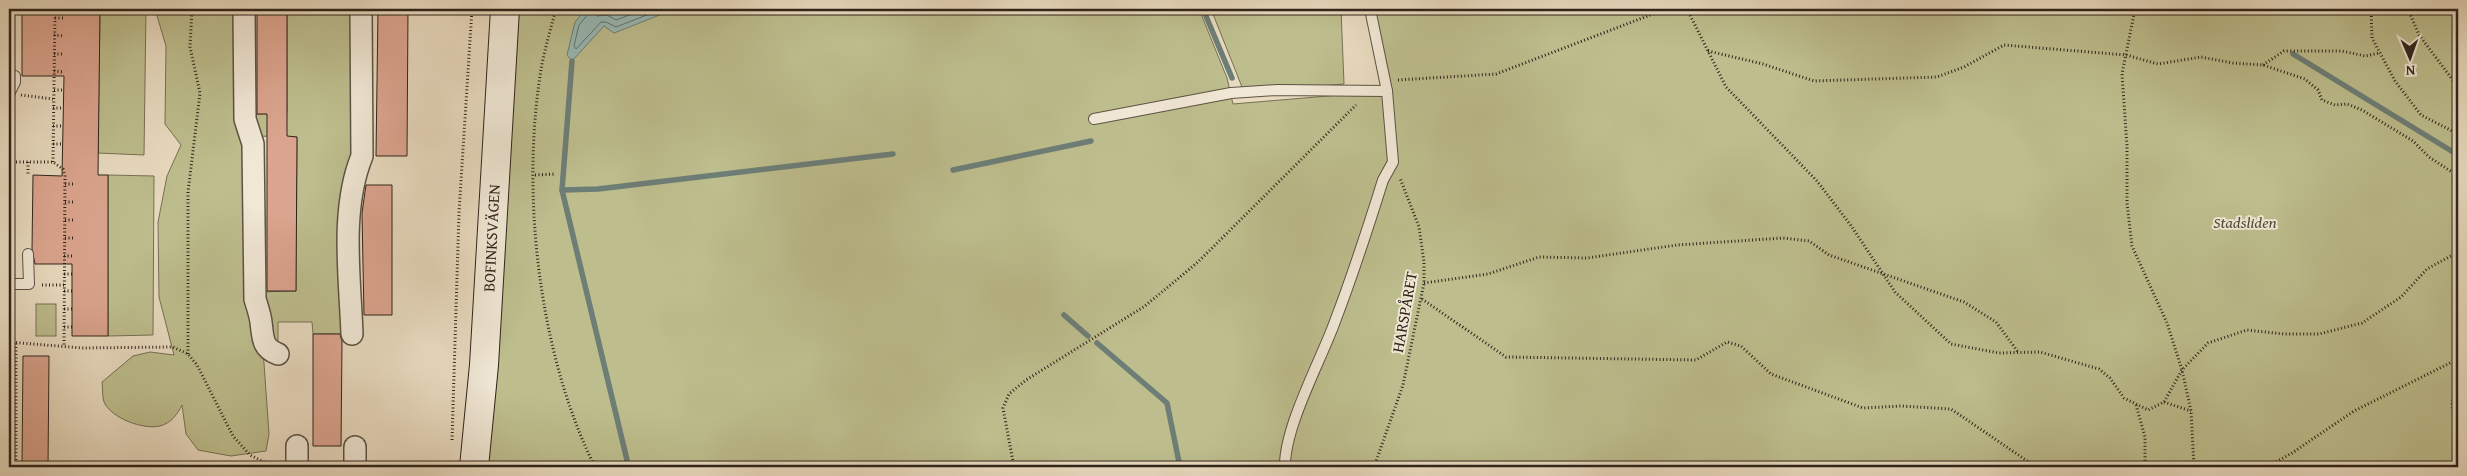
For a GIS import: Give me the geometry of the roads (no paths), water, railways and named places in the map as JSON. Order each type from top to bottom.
[{"type":"street","points":[[244,9],[245,119],[254,149],[255,299],[261,321],[262,341],[269,351],[278,354]]},
{"type":"street","points":[[352,334],[349,212],[353,178],[362,156],[361,9]]},
{"type":"street","name":"BOFINKSVÄGEN","points":[[474,467],[484,365],[505,9]]},
{"type":"street","points":[[296,446],[297,467]]},
{"type":"lane","points":[[1285,467],[1285,458],[1292,429],[1335,324],[1384,180],[1393,162],[1387,91],[1370,9]]},
{"type":"lane","points":[[10,92],[15,76]]},
{"type":"lane","points":[[1094,119],[1231,94],[1277,90],[1387,91]]},
{"type":"lane","points":[[9,284],[29,284],[28,254]]},
{"type":"water","points":[[586,9],[675,9],[614,33],[604,26],[572,61],[567,55],[575,22]]},
{"type":"waterway","points":[[1203,9],[1232,78]]},
{"type":"waterway","points":[[2293,54],[2458,155]]},
{"type":"waterway","points":[[572,61],[562,190],[627,460]]},
{"type":"waterway","points":[[953,170],[1091,141]]},
{"type":"waterway","points":[[562,190],[598,189],[893,154]]},
{"type":"waterway","points":[[1064,315],[1088,336]]},
{"type":"waterway","points":[[1097,343],[1167,403],[1180,467]]},
{"type":"park label","name":"Stadsliden","points":[[2245,222]]}]
